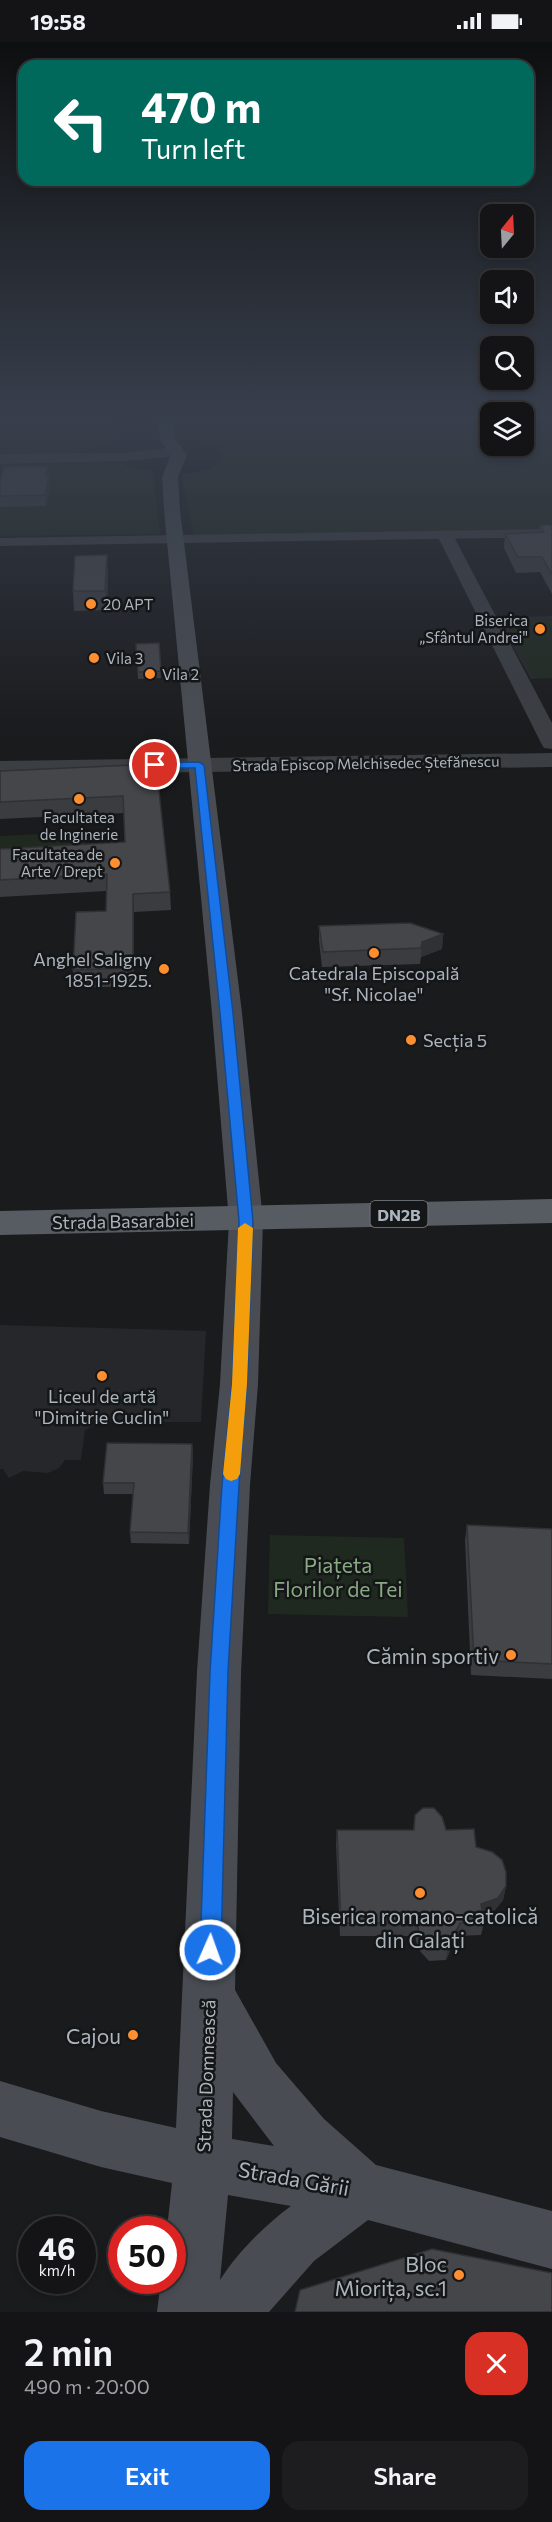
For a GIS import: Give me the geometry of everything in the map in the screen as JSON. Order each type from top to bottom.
[{"type":"main road","name":"Strada Domnească","points":[[174,523],[246,1218],[239,1384],[230,1485],[219,1672],[203,2162],[188,2312]]},
{"type":"main road","name":"DN2B","points":[[246,1218],[552,1211]]},
{"type":"main road","name":"Strada Basarabiei","points":[[0,1223],[246,1218]]},
{"type":"main road","points":[[209,1997],[257,2082],[304,2139],[361,2190],[293,2240],[250,2287],[235,2312]]},
{"type":"main road","name":"Strada Gării","points":[[0,2109],[101,2139],[203,2162],[361,2190],[552,2240]]},
{"type":"street","points":[[0,542],[552,533]]},
{"type":"street","points":[[445,535],[552,743]]},
{"type":"street","name":"Strada Episcop Melchisedec Ștefănescu","points":[[0,768],[552,760]]},
{"type":"shaded area","points":[[552,616],[552,678],[531,679],[497,618]]},
{"type":"shaded area","name":"Liceul de artă \"Dimitrie Cuclin\"","points":[[0,1325],[206,1331],[201,1422],[102,1422],[85,1430],[81,1460],[65,1460],[59,1468],[48,1473],[23,1471],[9,1478],[3,1469],[0,1469]]},
{"type":"green space","points":[[0,523],[159,523],[160,534],[0,536]]},
{"type":"green space","points":[[191,523],[552,523],[552,532],[194,536]]},
{"type":"green space","points":[[552,619],[552,677],[534,678],[505,621]]},
{"type":"green space","points":[[86,832],[85,851],[0,855],[0,836]]},
{"type":"green space","name":"Piațeta Florilor de Tei","points":[[270,1535],[404,1538],[408,1617],[268,1614]]},
{"type":"building","points":[[540,525],[552,525],[552,575],[542,557],[518,557],[505,534],[544,532]]},
{"type":"building","points":[[107,555],[105,591],[73,591],[75,556]]},
{"type":"building","points":[[159,643],[161,671],[138,672],[136,644]]},
{"type":"building","points":[[156,764],[170,892],[133,894],[133,968],[73,970],[76,912],[106,911],[107,874],[0,880],[0,849],[125,842],[123,796],[0,802],[0,771]]},
{"type":"building","points":[[410,923],[443,934],[422,942],[421,948],[323,952],[319,926]]},
{"type":"building","points":[[107,1443],[192,1444],[188,1533],[130,1532],[134,1483],[103,1483]]},
{"type":"building","points":[[467,1525],[552,1529],[552,1664],[474,1660]]},
{"type":"building","name":"Biserica romano-catolică din Galați","points":[[423,1808],[434,1808],[442,1817],[446,1830],[474,1829],[476,1847],[492,1852],[502,1860],[506,1872],[506,1886],[498,1898],[481,1904],[484,1923],[460,1923],[448,1947],[431,1948],[420,1937],[417,1923],[341,1923],[337,1830],[414,1830],[415,1815]]},
{"type":"building","points":[[432,2249],[552,2273],[552,2312],[295,2312],[300,2290]]},
{"type":"slow traffic","points":[[231,1474],[239,1384],[245,1228]]},
{"type":"place","name":"20 APT","points":[[91,604]]},
{"type":"place","name":"Biserica „Sfântul Andrei\"","points":[[540,629]]},
{"type":"place","name":"Vila 3","points":[[94,658]]},
{"type":"place","name":"Vila 2","points":[[150,674]]},
{"type":"place","name":"Facultatea de Inginerie","points":[[79,799]]},
{"type":"place","name":"Facultatea de Arte / Drept","points":[[115,863]]},
{"type":"place","name":"Catedrala Episcopală \"Sf. Nicolae\"","points":[[374,953]]},
{"type":"place","name":"Anghel Saligny 1851-1925.","points":[[164,969]]},
{"type":"place","name":"Secția 5","points":[[411,1040]]},
{"type":"place","name":"Liceul de artă \"Dimitrie Cuclin\"","points":[[102,1376]]},
{"type":"place","name":"Cămin sportiv","points":[[511,1655]]},
{"type":"place","name":"Biserica romano-catolică din Galați","points":[[420,1893]]},
{"type":"place","name":"Cajou","points":[[133,2035]]},
{"type":"place","name":"Bloc Miorița, sc.1","points":[[459,2275]]},
{"type":"route","points":[[155,765],[199,765],[246,1221],[239,1384],[230,1485],[219,1672],[210,1950]]}]
